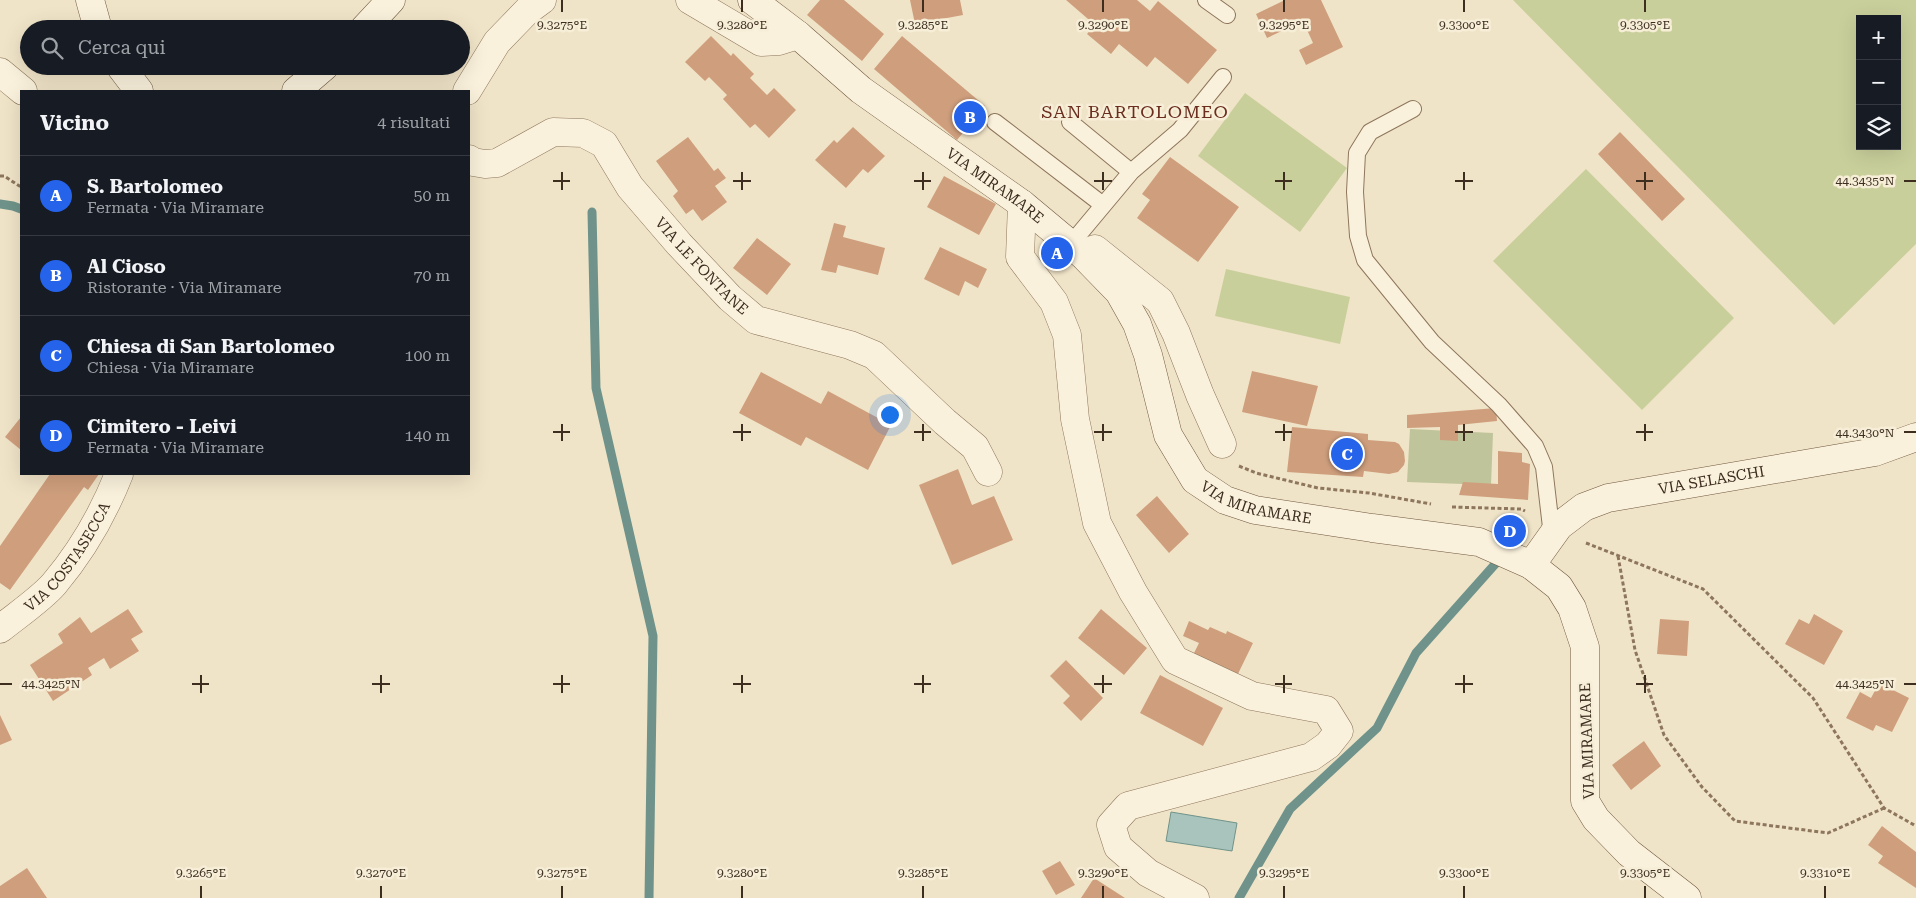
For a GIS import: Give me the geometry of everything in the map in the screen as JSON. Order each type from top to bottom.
[{"type":"street","points":[[90,0],[96,20]]},
{"type":"street","points":[[372,20],[391,0]]},
{"type":"street","points":[[469,90],[497,42],[527,11],[542,0]]},
{"type":"street","points":[[690,0],[761,42],[779,41],[798,35]]},
{"type":"street","name":"VIA MIRAMARE","points":[[752,0],[798,35],[860,90],[1022,204],[1076,250],[1119,292],[1137,324],[1148,356],[1168,435],[1195,480],[1225,500],[1255,510],[1479,542],[1531,565],[1559,587],[1572,608],[1585,647],[1585,801],[1596,819],[1629,854],[1687,898]]},
{"type":"street","points":[[0,72],[22,90]]},
{"type":"street","points":[[127,75],[138,90]]},
{"type":"street","points":[[297,90],[315,75]]},
{"type":"street","name":"VIA LE FONTANE","points":[[470,159],[485,164],[497,163],[553,132],[583,133],[604,144],[630,187],[679,244],[730,298],[756,320],[850,345],[874,355],[975,448],[988,472]]},
{"type":"street","points":[[1022,204],[1020,257],[1054,302],[1067,335],[1075,419],[1097,523],[1133,592],[1175,660],[1252,696],[1326,710],[1339,731],[1328,745],[1311,757],[1128,806],[1111,825],[1118,847],[1148,872],[1195,898]]},
{"type":"street","points":[[1076,250],[1095,249],[1160,301],[1176,333],[1200,395],[1222,444]]},
{"type":"street","name":"VIA SELASCHI","points":[[1531,565],[1555,531],[1584,507],[1608,498],[1875,452],[1916,437]]},
{"type":"street","name":"VIA COSTASECCA","points":[[0,628],[53,585],[75,555],[111,495],[119,475]]},
{"type":"lane","points":[[1206,0],[1227,15]]},
{"type":"lane","points":[[1076,250],[1104,204],[1131,172],[1180,130],[1223,77]]},
{"type":"lane","points":[[1413,110],[1370,132],[1357,153],[1355,192],[1358,236],[1365,260],[1432,342],[1499,405],[1535,446],[1544,467],[1555,531]]},
{"type":"lane","points":[[995,122],[1104,204]]},
{"type":"lane","points":[[1070,122],[1131,172]]},
{"type":"path","points":[[0,176],[4,176],[20,187]]},
{"type":"path","points":[[1222,444],[1236,465],[1256,473],[1318,488],[1369,493],[1437,505]]},
{"type":"path","points":[[1447,506],[1521,509],[1555,531],[1704,589],[1813,698],[1884,808],[1916,826]]},
{"type":"path","points":[[1618,556],[1635,650],[1664,735],[1702,786],[1735,821],[1828,833],[1884,808]]},
{"type":"green space","points":[[1513,0],[1916,0],[1916,244],[1834,325]]},
{"type":"green space","points":[[1245,93],[1347,168],[1300,232],[1198,156]]},
{"type":"green space","points":[[1586,169],[1734,318],[1642,410],[1493,261]]},
{"type":"green space","points":[[1226,269],[1350,297],[1340,344],[1215,316]]},
{"type":"green space","points":[[1410,429],[1493,433],[1491,485],[1407,482]]},
{"type":"water","points":[[1171,812],[1237,823],[1232,851],[1166,841]]},
{"type":"building","points":[[820,0],[844,0],[884,34],[862,61],[807,15]]},
{"type":"building","points":[[910,0],[960,0],[963,15],[915,24]]},
{"type":"building","points":[[1066,0],[1137,0],[1150,11],[1158,1],[1217,50],[1188,84],[1155,57],[1147,67],[1119,44],[1111,54],[1087,34],[1095,25]]},
{"type":"building","points":[[1285,0],[1321,0],[1343,47],[1306,65],[1299,50],[1313,43],[1303,21],[1267,38],[1256,14]]},
{"type":"building","points":[[711,36],[731,56],[733,53],[754,74],[750,78],[767,95],[774,88],[796,110],[769,138],[755,124],[750,128],[723,99],[727,95],[709,77],[705,81],[685,62]]},
{"type":"building","points":[[902,36],[985,106],[957,140],[874,69]]},
{"type":"building","points":[[853,127],[885,156],[868,173],[863,169],[846,188],[815,160],[834,140],[837,143]]},
{"type":"building","points":[[1620,132],[1685,199],[1662,221],[1598,154]]},
{"type":"building","points":[[688,137],[714,171],[718,168],[726,178],[715,186],[727,202],[702,221],[693,209],[686,214],[673,196],[678,191],[656,161]]},
{"type":"building","points":[[1170,157],[1239,207],[1198,262],[1137,218],[1150,200],[1142,194]]},
{"type":"building","points":[[944,176],[996,204],[979,235],[927,207]]},
{"type":"building","points":[[834,223],[846,226],[843,237],[885,248],[878,275],[838,265],[836,273],[821,270]]},
{"type":"building","points":[[757,238],[791,264],[767,295],[733,268]]},
{"type":"building","points":[[940,247],[987,269],[978,288],[965,281],[959,296],[924,279]]},
{"type":"building","points":[[1252,371],[1318,386],[1307,426],[1242,412]]},
{"type":"building","points":[[761,372],[821,404],[828,391],[891,425],[868,470],[806,437],[801,446],[739,413]]},
{"type":"building","points":[[1496,408],[1497,421],[1458,425],[1458,441],[1440,440],[1440,427],[1407,428],[1407,415]]},
{"type":"building","points":[[20,418],[20,449],[5,437]]},
{"type":"building","points":[[1292,427],[1368,434],[1368,440],[1395,442],[1399,444],[1404,452],[1404,465],[1398,472],[1389,474],[1364,471],[1363,477],[1287,472]]},
{"type":"building","points":[[1498,451],[1522,453],[1522,462],[1530,464],[1528,500],[1459,495],[1463,482],[1498,484]]},
{"type":"building","points":[[958,469],[972,505],[994,496],[1013,540],[952,565],[919,485]]},
{"type":"building","points":[[49,475],[98,475],[88,490],[84,487],[10,590],[0,583],[0,546]]},
{"type":"building","points":[[1157,496],[1189,534],[1169,553],[1136,515]]},
{"type":"building","points":[[128,609],[143,632],[131,639],[139,651],[110,669],[104,658],[88,668],[92,675],[53,701],[30,665],[63,643],[58,634],[80,617],[91,633]]},
{"type":"building","points":[[1101,609],[1147,648],[1124,675],[1078,638]]},
{"type":"building","points":[[1814,614],[1843,631],[1824,665],[1785,644],[1799,619],[1809,624]]},
{"type":"building","points":[[1660,619],[1689,621],[1687,656],[1657,654]]},
{"type":"building","points":[[1189,621],[1208,630],[1210,627],[1226,634],[1227,631],[1253,643],[1235,680],[1193,655],[1199,643],[1183,636]]},
{"type":"building","points":[[1066,660],[1103,698],[1081,721],[1063,703],[1070,696],[1050,676]]},
{"type":"building","points":[[1160,675],[1223,708],[1203,746],[1140,713]]},
{"type":"building","points":[[1879,683],[1909,698],[1892,732],[1876,725],[1873,731],[1846,718],[1860,692],[1871,698]]},
{"type":"building","points":[[0,715],[12,740],[0,745]]},
{"type":"building","points":[[1644,741],[1661,766],[1631,790],[1612,765]]},
{"type":"building","points":[[1882,826],[1916,852],[1916,888],[1878,863],[1883,856],[1868,845]]},
{"type":"building","points":[[1060,861],[1075,885],[1056,895],[1042,871]]},
{"type":"building","points":[[27,868],[47,898],[0,898],[0,886]]},
{"type":"building","points":[[1094,878],[1125,898],[1081,898]]},
{"type":"waterway","points":[[0,204],[20,209]]},
{"type":"waterway","points":[[592,212],[596,388],[653,636],[649,898]]},
{"type":"waterway","points":[[1239,898],[1290,809],[1377,728],[1416,653],[1497,562]]},
{"type":"place","name":"Al Cioso","points":[[970,117]]},
{"type":"place","name":"S. Bartolomeo","points":[[1057,253]]},
{"type":"place","name":"Chiesa di San Bartolomeo","points":[[1347,454]]},
{"type":"place","name":"Cimitero - Leivi","points":[[1510,531]]},
{"type":"district","name":"SAN BARTOLOMEO","points":[[1135,112]]}]
